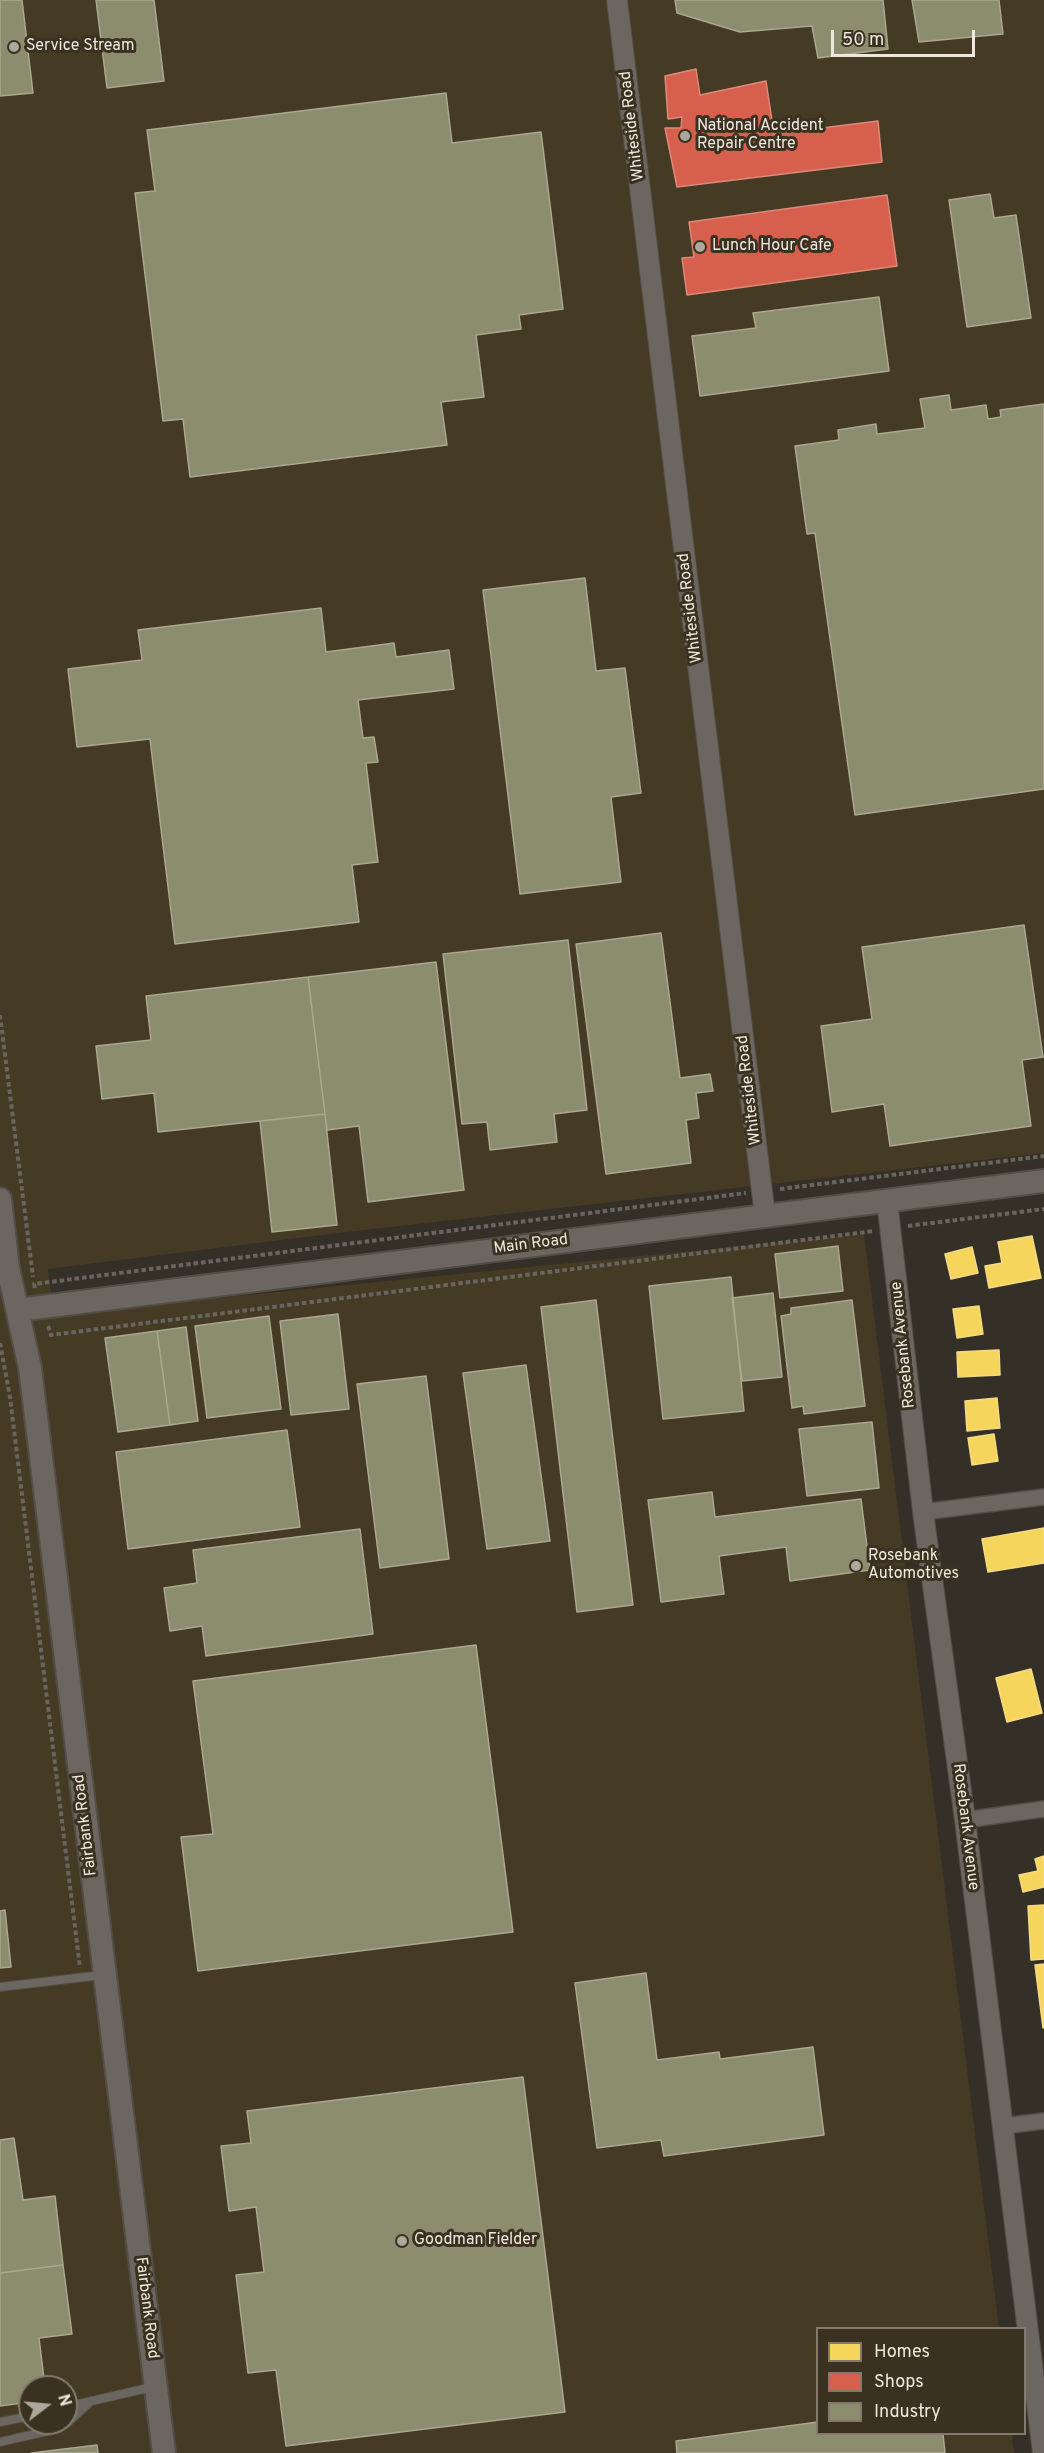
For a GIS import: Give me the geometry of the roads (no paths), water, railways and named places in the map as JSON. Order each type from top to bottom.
[{"type":"main road","name":"Main Road","points":[[18,1310],[1044,1181]]},
{"type":"main road","name":"Fairbank Road","points":[[0,1199],[9,1269],[30,1368],[164,2453]]},
{"type":"street","name":"Whiteside Road","points":[[617,0],[765,1216]]},
{"type":"street","name":"Rosebank Avenue","points":[[887,1201],[923,1512],[965,1820],[1042,2440]]},
{"type":"street","points":[[923,1512],[1044,1497]]},
{"type":"street","points":[[965,1820],[1044,1809]]},
{"type":"street","points":[[1003,2126],[1044,2121]]},
{"type":"lane","points":[[0,1987],[104,1975]]},
{"type":"lane","points":[[78,2404],[156,2387]]},
{"type":"lane","points":[[0,2442],[57,2429],[91,2401]]},
{"type":"lane","points":[[0,2422],[18,2418]]},
{"type":"place","name":"Service Stream","points":[[14,47]]},
{"type":"place","name":"National Accident Repair Centre","points":[[685,136]]},
{"type":"place","name":"Lunch Hour Cafe","points":[[700,247]]},
{"type":"place","name":"Rosebank Automotives","points":[[856,1566]]},
{"type":"place","name":"Goodman Fielder","points":[[402,2241]]}]
